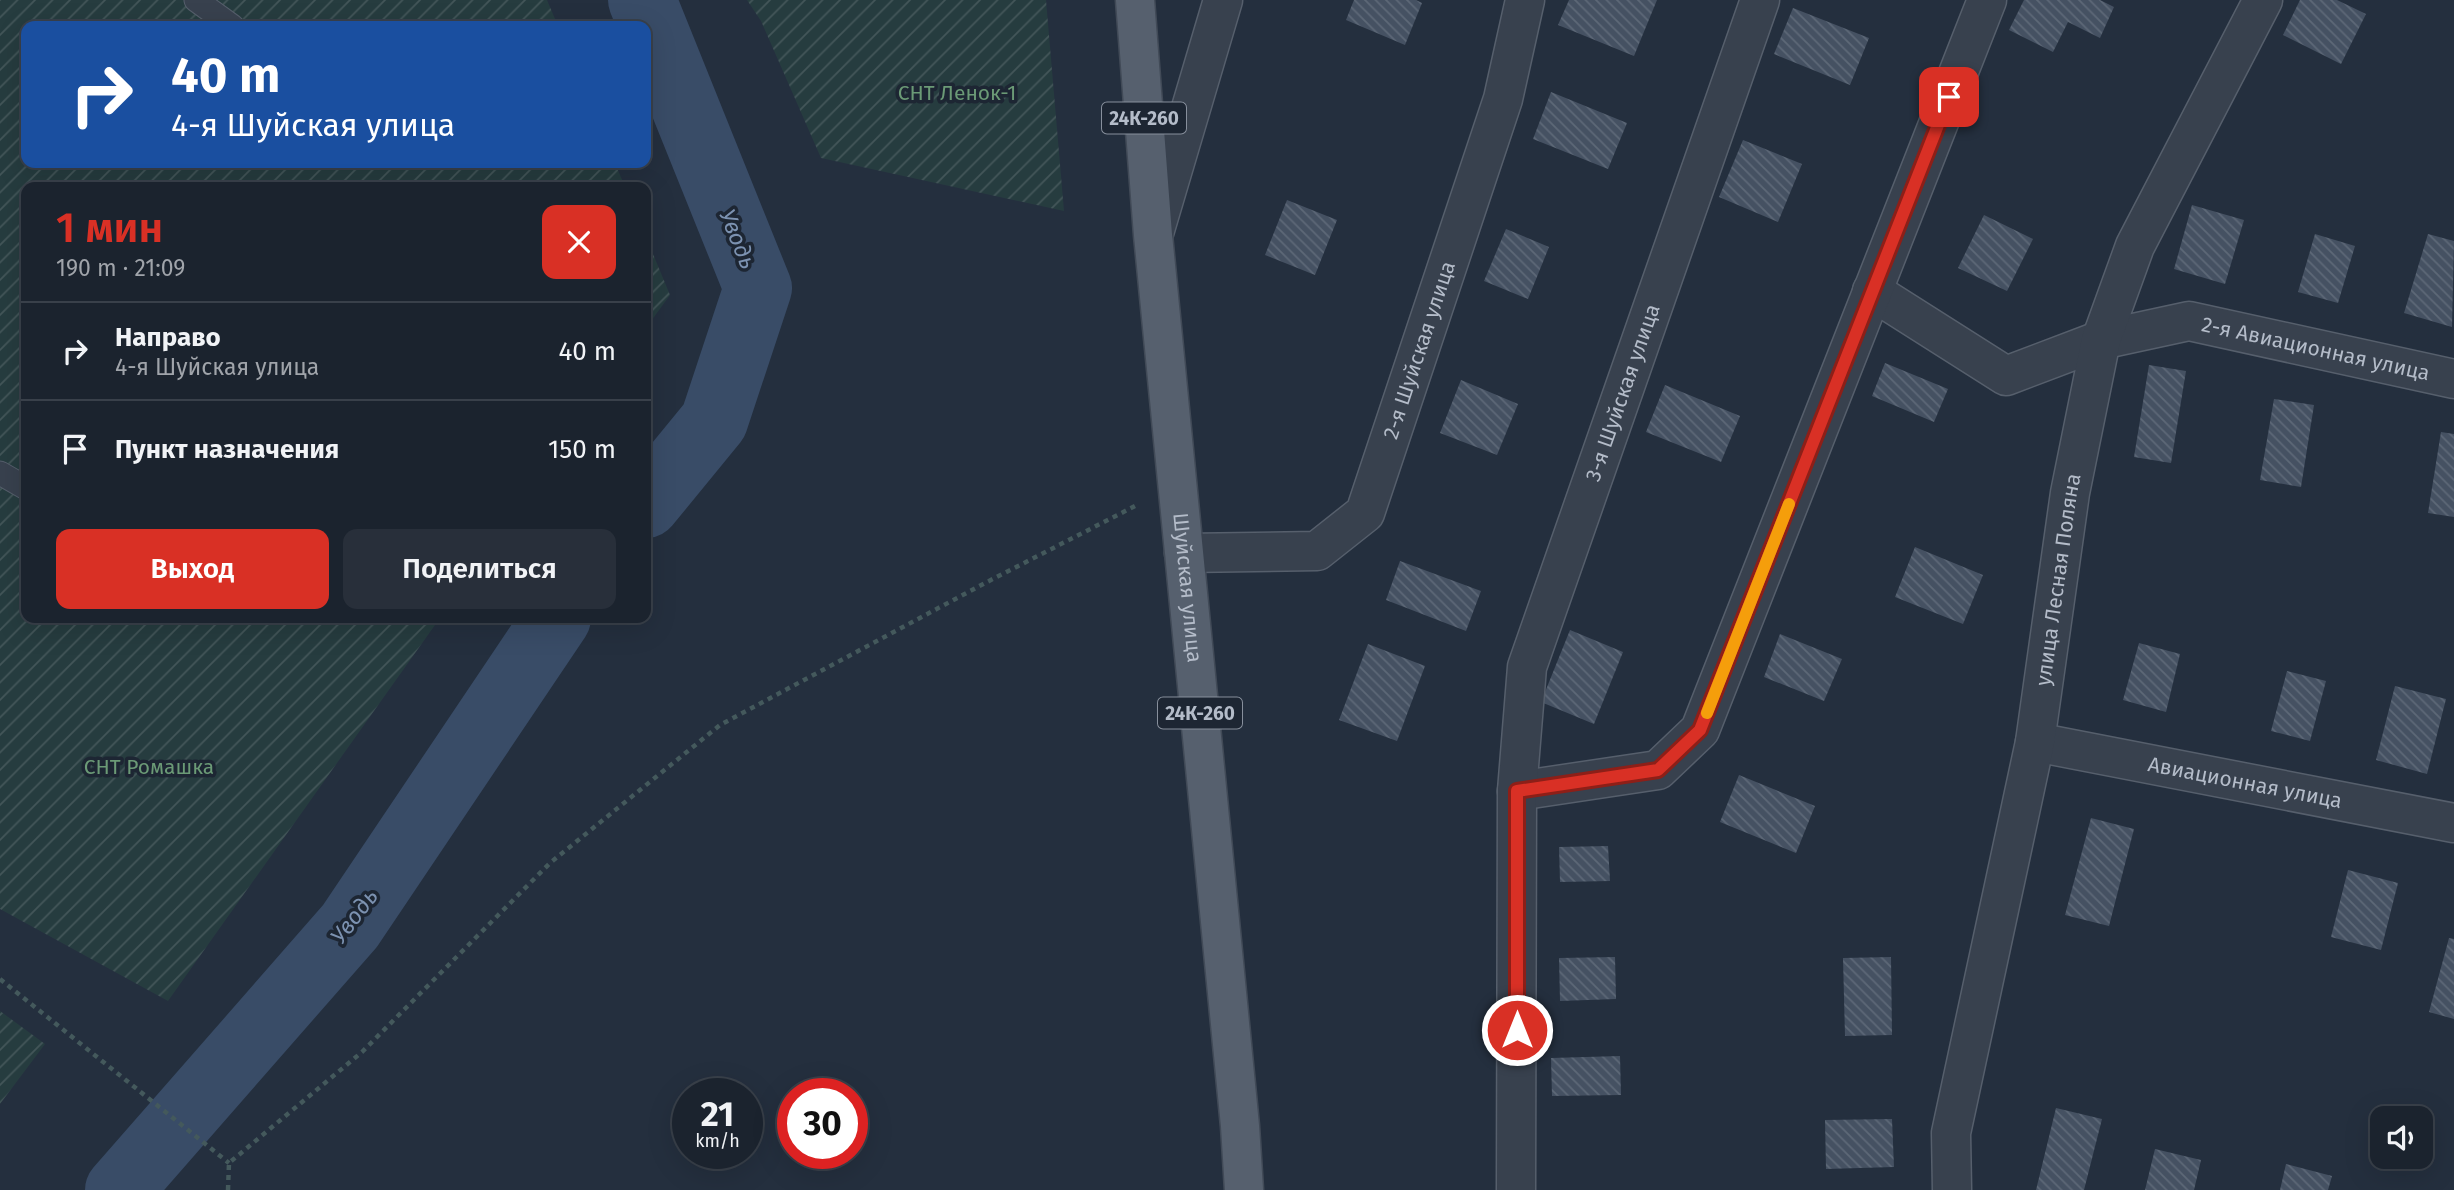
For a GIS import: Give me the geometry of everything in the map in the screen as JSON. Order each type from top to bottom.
[{"type":"main road","name":"24К-260","points":[[1135,0],[1153,235]]},
{"type":"main road","name":"Шуйская улица","points":[[1153,235],[1244,1190]]},
{"type":"street","points":[[1153,235],[1223,0]]},
{"type":"street","name":"2-я Шуйская улица","points":[[1184,553],[1317,551],[1365,513],[1503,99],[1525,0]]},
{"type":"street","name":"3-я Шуйская улица","points":[[1516,1190],[1517,791],[1527,667],[1760,0]]},
{"type":"street","points":[[1517,791],[1658,770],[1700,730],[1987,0]]},
{"type":"street","name":"улица Лесная Поляна","points":[[1952,1190],[1951,1133],[2035,742],[2070,493],[2101,340],[2135,246],[2263,0]]},
{"type":"street","name":"2-я Авиационная улица","points":[[1872,291],[2006,376],[2101,340],[2189,321],[2454,379]]},
{"type":"street","name":"Авиационная улица","points":[[2035,742],[2454,823]]},
{"type":"lane","points":[[196,0],[225,21]]},
{"type":"lane","points":[[0,473],[21,485]]},
{"type":"path","points":[[228,1190],[229,1163],[362,1052],[550,863],[720,725],[1137,505]]},
{"type":"path","points":[[0,979],[229,1163]]},
{"type":"green space","name":"СНТ Ромашка","points":[[0,0],[547,0],[556,21],[21,21],[21,168],[617,168],[623,182],[21,182],[21,623],[436,623],[168,1001],[0,909]]},
{"type":"green space","name":"СНТ Ленок-1","points":[[747,0],[1046,0],[1064,211],[821,158],[761,21]]},
{"type":"green space","points":[[651,249],[670,295],[651,321]]},
{"type":"green space","points":[[0,1011],[45,1044],[0,1104]]},
{"type":"building","points":[[1354,0],[1416,0],[1422,3],[1405,45],[1346,20]]},
{"type":"building","points":[[1569,0],[1657,0],[1634,56],[1558,25]]},
{"type":"building","points":[[2024,0],[2100,0],[2114,7],[2100,38],[2068,22],[2053,52],[2009,30]]},
{"type":"building","points":[[2300,0],[2337,0],[2366,14],[2341,64],[2283,35]]},
{"type":"building","points":[[1793,8],[1869,38],[1850,85],[1774,54]]},
{"type":"building","points":[[1551,92],[1627,123],[1608,169],[1533,139]]},
{"type":"building","points":[[1743,140],[1802,164],[1778,222],[1719,197]]},
{"type":"building","points":[[1287,200],[1337,220],[1315,275],[1265,255]]},
{"type":"building","points":[[2192,205],[2244,220],[2225,284],[2174,269]]},
{"type":"building","points":[[1984,215],[2033,239],[2007,291],[1958,268]]},
{"type":"building","points":[[1506,229],[1549,247],[1528,299],[1484,281]]},
{"type":"building","points":[[2315,234],[2355,246],[2338,303],[2298,292]]},
{"type":"building","points":[[2428,234],[2454,241],[2452,327],[2404,313]]},
{"type":"building","points":[[1885,363],[1948,389],[1934,422],[1872,396]]},
{"type":"building","points":[[2149,365],[2186,371],[2171,463],[2134,457]]},
{"type":"building","points":[[1461,380],[1518,404],[1497,455],[1440,433]]},
{"type":"building","points":[[1665,385],[1740,416],[1721,462],[1646,432]]},
{"type":"building","points":[[2274,399],[2314,405],[2301,487],[2260,480]]},
{"type":"building","points":[[2441,432],[2454,434],[2454,517],[2428,513]]},
{"type":"building","points":[[1915,547],[1983,575],[1963,624],[1895,597]]},
{"type":"building","points":[[1400,561],[1481,591],[1466,631],[1386,600]]},
{"type":"building","points":[[1570,630],[1623,652],[1594,724],[1541,702]]},
{"type":"building","points":[[1780,634],[1842,659],[1824,701],[1764,677]]},
{"type":"building","points":[[2139,643],[2180,654],[2166,712],[2123,700]]},
{"type":"building","points":[[1368,644],[1425,666],[1397,741],[1339,720]]},
{"type":"building","points":[[2287,671],[2326,681],[2310,741],[2271,731]]},
{"type":"building","points":[[2395,686],[2446,699],[2427,774],[2376,760]]},
{"type":"building","points":[[1739,775],[1815,806],[1796,853],[1720,822]]},
{"type":"building","points":[[2091,818],[2134,829],[2109,926],[2065,915]]},
{"type":"building","points":[[1608,846],[1610,881],[1560,882],[1559,847]]},
{"type":"building","points":[[2348,870],[2398,883],[2381,950],[2331,937]]},
{"type":"building","points":[[2449,938],[2454,939],[2454,1019],[2429,1012]]},
{"type":"building","points":[[1615,957],[1616,999],[1560,1001],[1559,958]]},
{"type":"building","points":[[1891,957],[1892,1035],[1845,1036],[1843,958]]},
{"type":"building","points":[[1620,1056],[1621,1095],[1552,1096],[1551,1058]]},
{"type":"building","points":[[2056,1108],[2102,1119],[2084,1190],[2036,1190]]},
{"type":"building","points":[[1892,1119],[1894,1167],[1826,1169],[1825,1120]]},
{"type":"building","points":[[2155,1149],[2201,1160],[2194,1190],[2145,1190]]},
{"type":"building","points":[[2286,1164],[2332,1176],[2328,1190],[2280,1190]]},
{"type":"waterway","name":"Уводь","points":[[642,0],[650,21]]},
{"type":"waterway","name":"Уводь","points":[[651,22],[758,288],[714,421],[651,498]]},
{"type":"waterway","name":"Уводь","points":[[119,1190],[350,926],[554,623]]},
{"type":"slow traffic","points":[[1707,713],[1789,504]]},
{"type":"route","points":[[1517,1030],[1517,791],[1658,770],[1700,730],[1949,97]]}]
